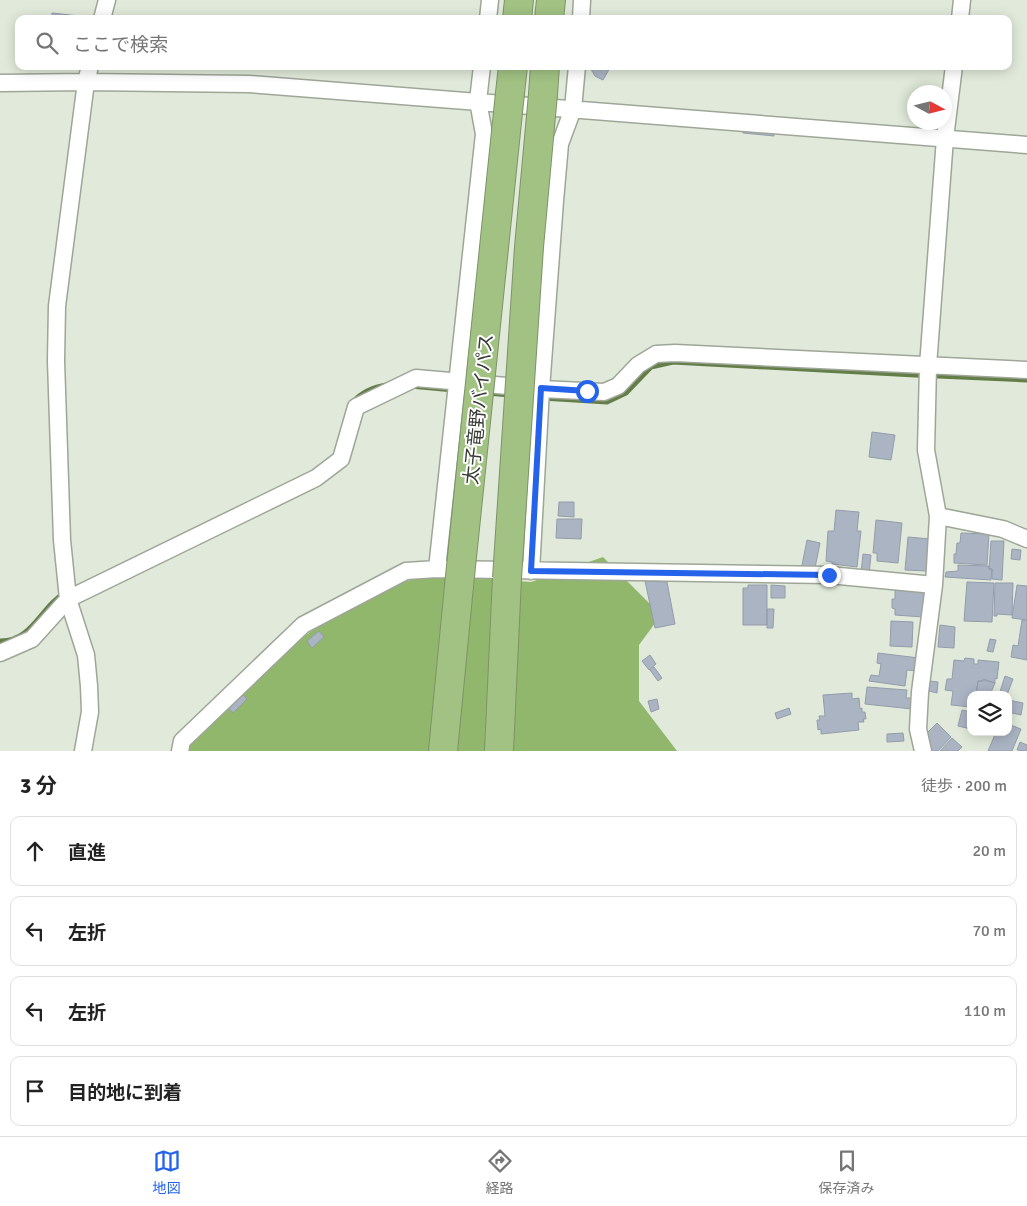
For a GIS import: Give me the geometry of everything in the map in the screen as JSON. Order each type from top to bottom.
[{"type":"highway","points":[[517,15],[519,0]]},
{"type":"highway","points":[[549,15],[551,0]]},
{"type":"highway","name":"太子竜野バイパス","points":[[443,751],[513,70]]},
{"type":"highway","name":"太子竜野バイパス","points":[[499,751],[519,574],[529,247],[545,70]]},
{"type":"street","points":[[103,15],[107,0]]},
{"type":"street","points":[[488,15],[490,0]]},
{"type":"street","points":[[581,15],[582,0]]},
{"type":"street","points":[[960,15],[962,0]]},
{"type":"street","points":[[437,569],[484,134],[478,101],[482,70]]},
{"type":"street","points":[[519,574],[541,388],[560,144],[573,109],[576,70]]},
{"type":"street","points":[[923,751],[918,729],[920,692],[934,585],[938,516],[926,450],[928,366],[945,138],[954,70]]},
{"type":"street","points":[[83,751],[90,712],[86,656],[68,599],[62,540],[56,361],[57,306],[88,74]]},
{"type":"street","points":[[0,83],[88,74],[478,101],[1027,145]]},
{"type":"street","points":[[0,653],[32,640],[68,599],[316,478],[341,458],[356,407],[416,378],[604,392],[618,386],[638,365],[656,354],[676,353],[1027,370]]},
{"type":"street","points":[[938,516],[1002,528],[1027,539]]},
{"type":"street","points":[[180,751],[182,741],[302,625],[406,571],[437,569],[519,574],[829,575],[934,585]]},
{"type":"green space","points":[[603,557],[661,615],[639,645],[639,701],[677,751],[189,751],[190,743],[302,638],[362,595],[430,574],[531,582]]},
{"type":"building","points":[[52,13],[70,15],[52,15]]},
{"type":"building","points":[[591,70],[609,70],[603,80],[595,76]]},
{"type":"building","points":[[743,131],[774,134],[774,136],[743,133]]},
{"type":"building","points":[[872,432],[895,435],[891,460],[869,457]]},
{"type":"building","points":[[559,502],[574,502],[574,517],[558,516]]},
{"type":"building","points":[[836,510],[859,512],[857,531],[861,531],[857,567],[832,564],[832,562],[826,561],[828,531],[834,531]]},
{"type":"building","points":[[557,519],[582,519],[581,539],[556,538]]},
{"type":"building","points":[[876,520],[902,523],[898,563],[877,561],[877,553],[873,553]]},
{"type":"building","points":[[961,533],[989,534],[987,565],[954,563],[954,554],[956,554],[957,543],[960,543]]},
{"type":"building","points":[[908,537],[930,539],[927,571],[905,570]]},
{"type":"building","points":[[807,540],[820,543],[814,573],[801,570]]},
{"type":"building","points":[[991,541],[1004,541],[1002,580],[992,579],[992,569],[989,569]]},
{"type":"building","points":[[1012,549],[1021,550],[1020,560],[1011,559]]},
{"type":"building","points":[[863,554],[871,555],[869,574],[861,573]]},
{"type":"building","points":[[958,565],[989,566],[989,569],[992,569],[991,580],[945,577],[946,572],[958,571]]},
{"type":"building","points":[[645,581],[667,582],[675,624],[655,628]]},
{"type":"building","points":[[967,582],[994,583],[992,622],[964,621]]},
{"type":"building","points":[[995,583],[1013,583],[1012,615],[997,614],[997,616],[994,616]]},
{"type":"building","points":[[748,585],[767,585],[767,625],[743,625],[743,588],[748,588]]},
{"type":"building","points":[[771,585],[785,586],[785,598],[771,598]]},
{"type":"building","points":[[1017,585],[1027,586],[1027,620],[1012,618]]},
{"type":"building","points":[[895,587],[925,589],[923,617],[895,615],[895,609],[892,608],[892,599],[895,599]]},
{"type":"building","points":[[767,609],[774,609],[773,628],[767,628]]},
{"type":"building","points":[[1022,620],[1027,621],[1027,660],[1011,657],[1013,645],[1018,646]]},
{"type":"building","points":[[891,621],[913,622],[912,647],[890,646]]},
{"type":"building","points":[[940,625],[955,627],[954,648],[938,647]]},
{"type":"building","points":[[319,631],[324,637],[312,648],[307,641]]},
{"type":"building","points":[[990,639],[996,640],[993,652],[987,651]]},
{"type":"building","points":[[878,653],[919,658],[917,671],[907,670],[905,686],[869,681],[871,675],[879,676],[881,664],[877,663]]},
{"type":"building","points":[[650,655],[656,664],[649,670],[642,661]]},
{"type":"building","points":[[965,658],[974,659],[974,664],[978,664],[978,660],[999,662],[997,679],[995,678],[995,683],[983,679],[978,681],[977,691],[967,691],[967,707],[951,705],[953,691],[945,690],[947,679],[952,679],[954,660],[964,661]]},
{"type":"building","points":[[654,667],[662,678],[658,681],[650,670]]},
{"type":"building","points":[[1005,676],[1013,679],[1008,691],[1000,691]]},
{"type":"building","points":[[930,681],[938,682],[937,693],[929,691]]},
{"type":"building","points":[[978,681],[995,683],[992,691],[977,691]]},
{"type":"building","points":[[867,687],[907,690],[906,698],[913,698],[912,709],[865,704]]},
{"type":"building","points":[[241,693],[247,699],[233,713],[227,706]]},
{"type":"building","points":[[852,693],[852,699],[859,698],[860,709],[862,708],[862,712],[865,712],[866,719],[863,719],[864,722],[858,722],[859,730],[821,734],[821,729],[818,730],[817,720],[820,720],[819,716],[825,716],[823,695]]},
{"type":"building","points":[[657,699],[659,709],[651,712],[648,701]]},
{"type":"building","points":[[1012,701],[1023,703],[1021,715],[1012,713]]},
{"type":"building","points":[[789,708],[791,714],[777,719],[775,713]]},
{"type":"building","points":[[962,710],[967,711],[967,728],[958,726]]},
{"type":"building","points":[[937,723],[951,737],[938,751],[931,751],[927,733]]},
{"type":"building","points":[[1012,726],[1021,729],[1012,751],[988,751],[994,736],[1012,736]]},
{"type":"building","points":[[903,733],[904,741],[887,742],[887,734]]},
{"type":"building","points":[[952,738],[962,747],[958,751],[940,751]]},
{"type":"building","points":[[1020,742],[1027,745],[1027,751],[1017,750]]},
{"type":"waterway","points":[[542,398],[607,402],[626,393],[651,367],[673,362],[1027,380]]},
{"type":"waterway","points":[[353,402],[360,395],[377,387],[387,385]]},
{"type":"waterway","points":[[410,386],[454,390]]},
{"type":"waterway","points":[[487,393],[511,395]]},
{"type":"waterway","points":[[0,641],[11,640],[20,636],[36,622],[49,606],[65,593]]},
{"type":"route","points":[[587,391],[541,388],[531,571],[829,575]]}]
